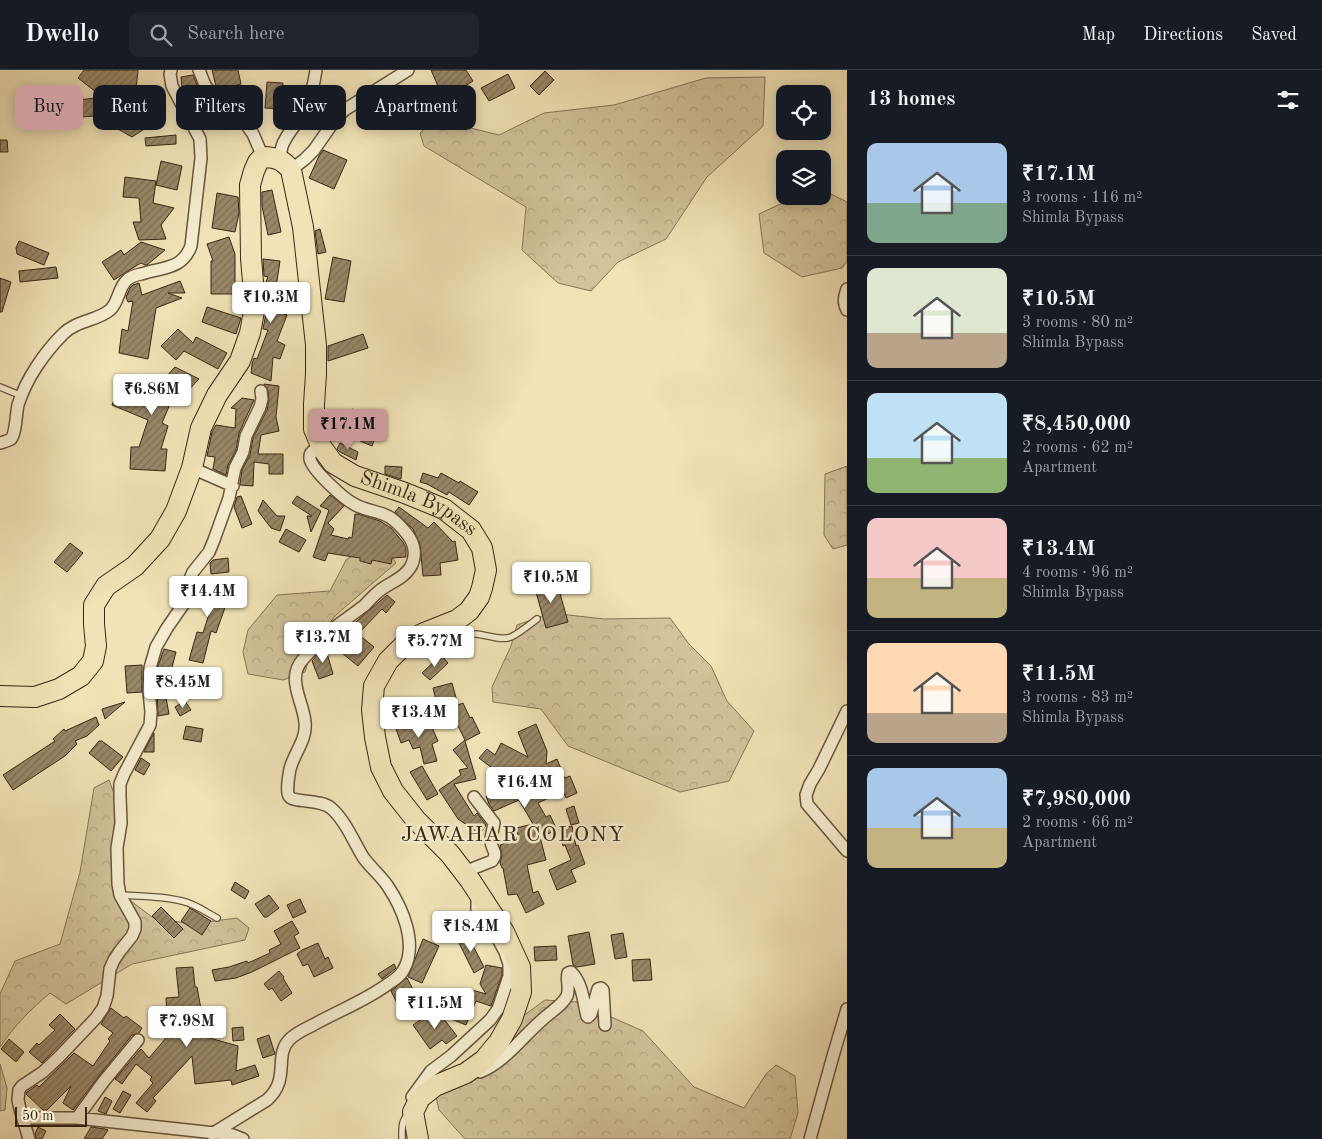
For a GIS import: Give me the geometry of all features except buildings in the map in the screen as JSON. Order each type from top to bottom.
[{"type":"highway","points":[[0,696],[35,697],[59,689],[82,676],[93,661],[96,646],[94,605],[106,586],[135,566],[160,539],[176,511],[192,468],[201,428],[217,395],[240,361],[250,334],[255,306],[251,258],[250,185],[254,171],[258,162],[263,157],[272,157],[288,166]]},
{"type":"highway","name":"Shimla Bypass","points":[[288,166],[303,227],[315,336],[314,429],[322,448],[333,463],[355,476],[444,508],[471,530],[482,548],[486,570],[479,597],[469,611],[457,620],[424,633],[405,644],[388,662],[374,686],[372,710],[375,737],[381,767],[393,791],[416,820],[450,854],[464,872],[504,932],[520,966],[521,992],[512,1019],[499,1042],[484,1060],[466,1073],[435,1086],[420,1098],[413,1112]]},
{"type":"highway","points":[[413,1112],[418,1139]]},
{"type":"street","points":[[0,443],[11,438],[14,432],[18,405],[28,383],[52,345],[64,332],[74,325],[109,312],[114,307],[121,288],[127,280],[150,271],[174,266],[184,260],[189,253],[201,158],[200,140],[172,86],[171,70]]},
{"type":"street","points":[[199,70],[205,85],[216,100],[249,127],[263,157]]},
{"type":"street","points":[[316,70],[310,98],[282,145],[280,153],[288,166],[305,159],[314,150],[337,117],[346,109],[408,70]]},
{"type":"street","points":[[847,289],[844,296],[844,305],[847,310]]},
{"type":"street","points":[[29,1139],[18,1100],[19,1090],[59,1058],[96,1018],[103,1008],[107,996],[110,969],[135,929],[135,922],[120,895],[118,884],[117,848],[121,823],[120,784],[150,725],[150,668],[156,647],[187,599],[193,572],[209,552],[214,540],[229,498],[235,468],[243,452],[246,436],[260,407],[262,391]]},
{"type":"street","points":[[212,1134],[274,1094],[279,1085],[283,1050],[287,1041],[294,1035],[378,991],[395,980],[403,972],[409,960],[410,945],[408,934],[394,897],[365,859],[340,819],[325,804],[292,799],[288,792],[290,770],[305,735],[305,722],[295,684],[296,671],[301,660],[323,638],[364,605],[379,590],[401,577],[410,568],[414,559],[414,549],[410,538],[400,526],[391,518],[367,511],[353,504],[338,492],[315,468],[310,460],[311,454],[314,450],[322,448]]},
{"type":"street","points":[[192,468],[232,486]]},
{"type":"street","points":[[847,711],[806,795],[807,804],[847,851]]},
{"type":"street","points":[[464,872],[492,862],[496,854],[491,842],[494,823],[474,797]]},
{"type":"street","points":[[413,1112],[409,1101],[431,1071],[451,1056],[490,1020],[498,1009],[508,976],[505,952],[498,939],[481,922],[477,914],[477,892]]},
{"type":"street","points":[[466,1073],[482,1072],[491,1066],[510,1052],[541,1020],[561,1004],[568,991],[568,973],[573,973],[580,985],[584,995],[587,1016],[591,1014],[598,989],[601,988],[603,990],[606,1025]]},
{"type":"street","points":[[810,1139],[847,1008]]},
{"type":"street","points":[[77,1118],[104,1081],[138,1040]]},
{"type":"street","points":[[24,1118],[77,1118],[233,1135],[243,1139]]},
{"type":"lane","points":[[0,387],[22,396]]},
{"type":"lane","points":[[424,633],[436,639],[476,634],[501,638],[510,637],[537,620]]},
{"type":"lane","points":[[120,895],[184,901],[217,918]]},
{"type":"lane","points":[[402,1139],[404,1119],[413,1112]]},
{"type":"green space","points":[[765,77],[763,126],[707,177],[666,239],[618,262],[591,291],[558,283],[522,250],[526,207],[424,146],[420,133],[423,130],[476,129],[499,135],[544,113],[614,105],[706,78]]},
{"type":"green space","points":[[831,194],[847,202],[847,262],[842,268],[802,277],[764,253],[759,214],[778,205],[831,205]]},
{"type":"green space","points":[[847,466],[847,545],[833,549],[824,535],[825,474]]},
{"type":"green space","points":[[365,547],[388,551],[396,563],[336,615],[314,642],[305,672],[283,680],[248,674],[243,652],[248,630],[277,595],[330,591],[346,560]]},
{"type":"green space","points":[[551,613],[604,619],[670,618],[689,644],[711,666],[727,701],[754,731],[729,781],[680,792],[568,746],[541,709],[493,702],[492,687],[511,646],[517,625]]},
{"type":"green space","points":[[109,780],[116,799],[123,895],[152,917],[190,924],[237,918],[249,928],[245,940],[132,964],[66,1004],[50,993],[23,1018],[0,1047],[0,994],[15,961],[60,944],[80,872],[94,788]]},
{"type":"green space","points":[[545,1000],[577,1002],[643,1031],[694,1087],[744,1108],[766,1074],[776,1065],[795,1076],[798,1113],[790,1139],[465,1139],[439,1110],[435,1093],[508,1027]]},
{"type":"green space","points":[[0,1064],[7,1088],[5,1110],[0,1111]]},
{"type":"district","name":"JAWAHAR COLONY","points":[[513,835]]}]
